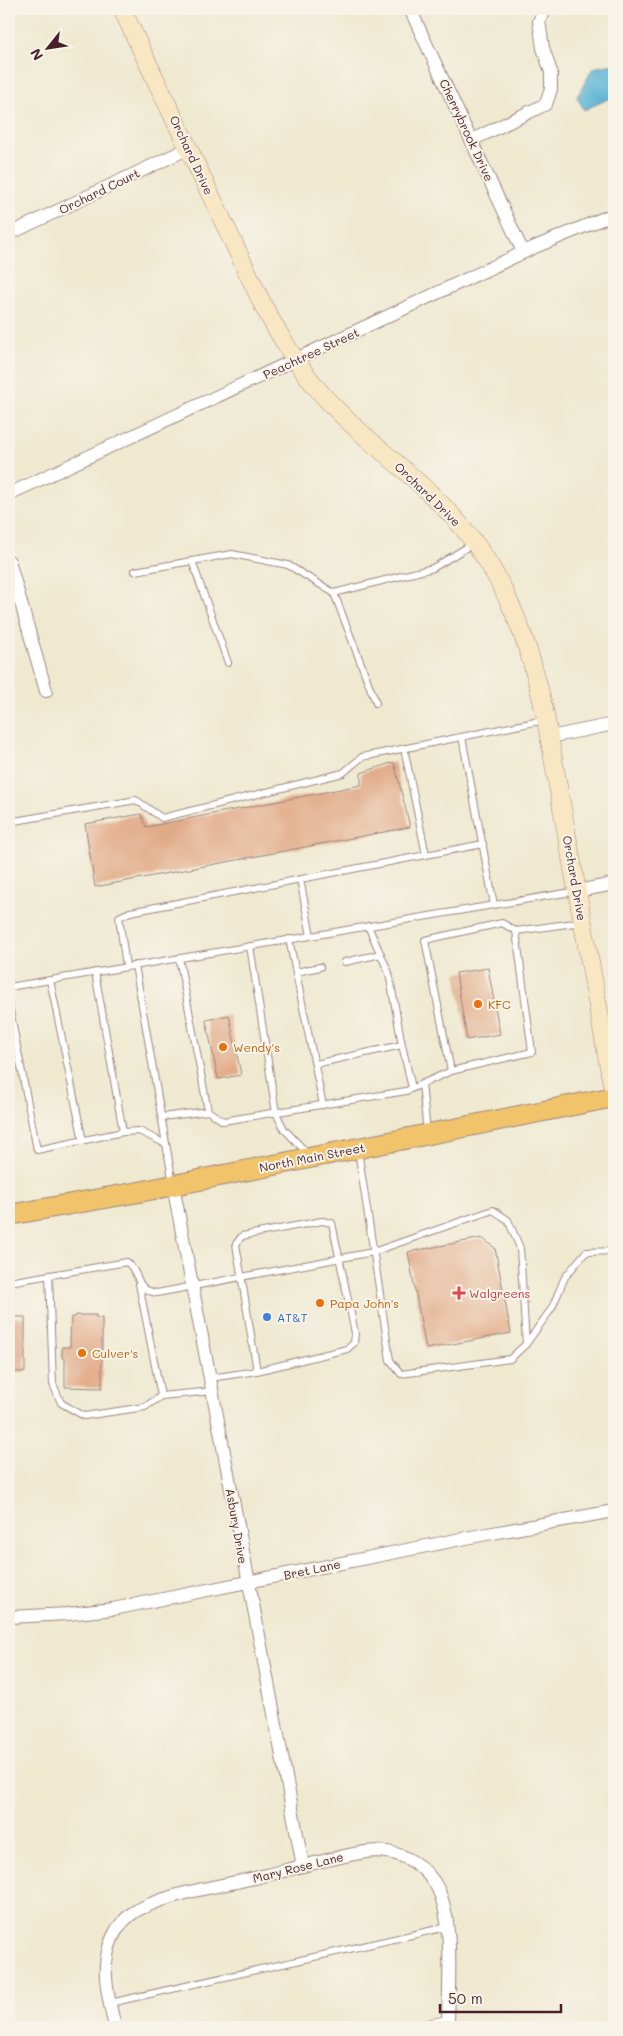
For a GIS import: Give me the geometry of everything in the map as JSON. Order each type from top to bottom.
[{"type":"main road","name":"North Main Street","points":[[9,1215],[173,1185],[614,1096]]},
{"type":"street","name":"Orchard Drive","points":[[122,9],[264,307],[295,360],[330,403],[438,501],[475,542],[490,565],[515,613],[533,663],[548,728],[614,1096]]},
{"type":"street","name":"Cherrybrook Drive","points":[[410,9],[523,252]]},
{"type":"street","points":[[472,140],[546,104],[551,89],[551,72],[543,48],[539,20],[546,9]]},
{"type":"street","name":"Orchard Court","points":[[9,234],[189,148]]},
{"type":"street","name":"Peachtree Street","points":[[9,494],[523,252],[614,214]]},
{"type":"street","points":[[9,561],[46,691]]},
{"type":"street","points":[[548,728],[614,724]]},
{"type":"street","points":[[577,891],[614,884]]},
{"type":"street","name":"Asbury Drive","points":[[173,1185],[247,1582],[303,1866]]},
{"type":"street","name":"Bret Lane","points":[[9,1617],[91,1612],[476,1536],[614,1511]]},
{"type":"street","name":"Mary Rose Lane","points":[[115,2027],[105,1973],[109,1947],[121,1924],[142,1907],[162,1900],[359,1853],[386,1852],[400,1855],[414,1862],[425,1871],[434,1882],[444,1908],[447,1926],[448,2024]]},
{"type":"street","points":[[422,2027],[448,2024]]},
{"type":"lane","points":[[334,593],[432,568],[475,542]]},
{"type":"lane","points":[[135,571],[232,554],[288,565],[334,593],[376,703]]},
{"type":"lane","points":[[192,561],[228,663]]},
{"type":"lane","points":[[9,822],[136,800],[162,818],[343,773],[362,757],[462,737],[548,728]]},
{"type":"lane","points":[[462,737],[494,905]]},
{"type":"lane","points":[[404,748],[426,855]]},
{"type":"lane","points":[[126,966],[119,917],[130,912],[482,844]]},
{"type":"lane","points":[[300,879],[311,936]]},
{"type":"lane","points":[[9,987],[577,891]]},
{"type":"lane","points":[[451,1071],[426,940],[502,923],[516,931],[583,922]]},
{"type":"lane","points":[[368,926],[389,973],[412,1088]]},
{"type":"lane","points":[[162,1117],[208,1111],[222,1121],[406,1091],[451,1071],[532,1052],[516,931]]},
{"type":"lane","points":[[289,940],[323,1105]]},
{"type":"lane","points":[[250,946],[276,1113],[284,1129],[311,1157]]},
{"type":"lane","points":[[345,962],[381,954]]},
{"type":"lane","points":[[179,958],[208,1111]]},
{"type":"lane","points":[[135,965],[173,1185]]},
{"type":"lane","points":[[296,972],[320,967]]},
{"type":"lane","points":[[95,972],[123,1132]]},
{"type":"lane","points":[[50,980],[83,1141]]},
{"type":"lane","points":[[9,1005],[37,1150],[123,1132],[138,1131],[166,1144]]},
{"type":"lane","points":[[315,1064],[402,1045]]},
{"type":"lane","points":[[422,1084],[427,1134]]},
{"type":"lane","points":[[357,1147],[390,1360],[401,1374],[510,1358],[526,1344],[552,1308],[565,1277],[586,1252],[614,1251]]},
{"type":"lane","points":[[139,1284],[149,1292],[157,1293],[373,1252],[493,1210],[508,1220],[520,1248],[526,1344]]},
{"type":"lane","points":[[210,1378],[257,1371],[346,1349],[354,1343],[355,1333],[332,1223],[322,1221],[242,1236],[236,1244],[257,1371]]},
{"type":"lane","points":[[9,1282],[127,1262],[136,1272],[161,1396]]},
{"type":"lane","points":[[49,1275],[53,1384],[61,1403],[84,1416],[145,1407],[161,1396],[212,1391]]},
{"type":"lane","points":[[9,1419],[9,1425]]},
{"type":"lane","points":[[110,2004],[447,1926]]},
{"type":"water","points":[[614,64],[614,96],[584,110],[577,97],[593,68]]},
{"type":"building","points":[[394,762],[410,827],[95,887],[85,824],[141,814],[146,827],[361,785],[361,773]]},
{"type":"building","name":"KFC","points":[[488,968],[500,1034],[467,1040],[456,973]]},
{"type":"building","name":"Wendy's","points":[[229,1015],[241,1075],[218,1079],[206,1020]]},
{"type":"building","name":"Walgreens","points":[[482,1238],[495,1248],[511,1333],[426,1349],[408,1252]]},
{"type":"building","name":"Culver's","points":[[76,1315],[96,1315],[96,1318],[102,1318],[102,1388],[65,1387],[65,1358],[62,1358],[62,1347],[70,1347],[71,1317],[76,1317]]},
{"type":"building","points":[[9,1317],[25,1317],[25,1372],[9,1372]]},
{"type":"place","name":"KFC","points":[[478,1004]]},
{"type":"place","name":"Wendy's","points":[[223,1047]]},
{"type":"place","name":"Walgreens","points":[[459,1293]]},
{"type":"place","name":"Papa John's","points":[[320,1303]]},
{"type":"place","name":"AT&T","points":[[267,1317]]},
{"type":"place","name":"Culver's","points":[[82,1353]]}]
